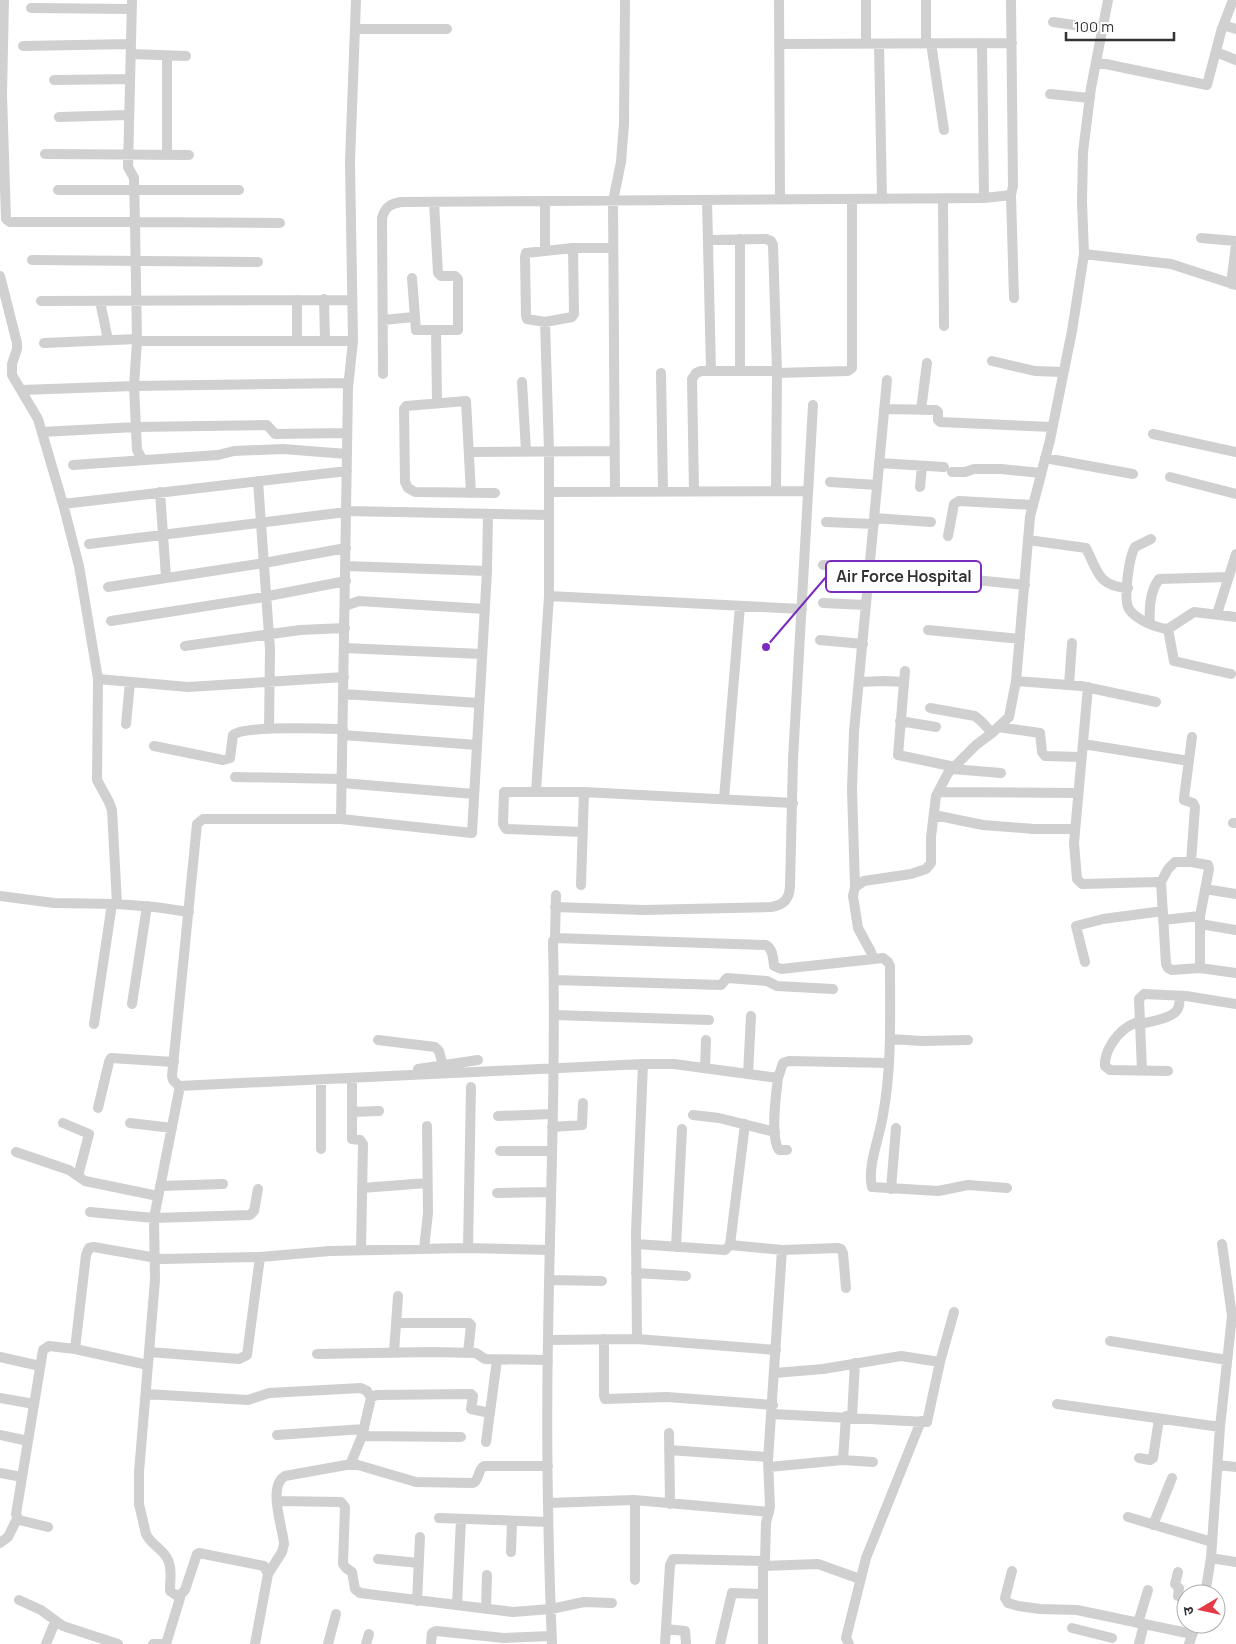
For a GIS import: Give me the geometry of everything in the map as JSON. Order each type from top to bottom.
[{"type":"street","points":[[341,818],[348,383],[353,340],[350,162],[356,0]]},
{"type":"street","points":[[615,492],[613,201],[621,162],[624,124],[625,0]]},
{"type":"street","points":[[779,0],[780,199]]},
{"type":"street","points":[[866,0],[866,44]]},
{"type":"street","points":[[926,0],[929,44],[944,130]]},
{"type":"street","points":[[1011,0],[1011,195],[1014,298]]},
{"type":"street","points":[[855,887],[864,881],[911,874],[926,869],[931,863],[936,796],[948,772],[1009,716],[1016,681],[1030,517],[1052,427],[1084,254],[1083,152],[1090,98],[1108,0]]},
{"type":"street","points":[[1096,62],[1205,86],[1209,83],[1223,26],[1232,0]]},
{"type":"street","points":[[31,8],[131,5],[128,167],[134,178],[135,190],[137,340],[134,386],[137,450],[142,459]]},
{"type":"street","points":[[2,6],[2,140],[5,217],[8,221],[280,223]]},
{"type":"street","points":[[1053,22],[1102,29]]},
{"type":"street","points":[[1223,26],[1236,30]]},
{"type":"street","points":[[355,29],[447,29]]},
{"type":"street","points":[[982,43],[984,198]]},
{"type":"street","points":[[779,44],[1012,43]]},
{"type":"street","points":[[879,44],[882,199]]},
{"type":"street","points":[[23,46],[131,49],[167,56],[186,56]]},
{"type":"street","points":[[1216,52],[1236,60]]},
{"type":"street","points":[[167,56],[167,155]]},
{"type":"street","points":[[54,80],[130,79]]},
{"type":"street","points":[[1050,94],[1090,98]]},
{"type":"street","points":[[58,117],[129,116]]},
{"type":"street","points":[[45,154],[189,155]]},
{"type":"street","points":[[58,190],[239,190]]},
{"type":"street","points":[[383,374],[381,232],[382,218],[385,210],[392,203],[984,198],[1011,195]]},
{"type":"street","points":[[943,198],[944,326]]},
{"type":"street","points":[[694,492],[692,379],[696,373],[711,371],[848,371],[852,368],[852,199]]},
{"type":"street","points":[[708,200],[711,371]]},
{"type":"street","points":[[412,278],[416,330],[436,332],[458,330],[458,279],[455,276],[441,276],[438,273],[434,202]]},
{"type":"street","points":[[545,251],[546,202]]},
{"type":"street","points":[[1201,238],[1236,241]]},
{"type":"street","points":[[740,239],[740,371]]},
{"type":"street","points":[[708,240],[766,239],[771,241],[773,245],[777,372],[776,491]]},
{"type":"street","points":[[1084,254],[1171,264],[1234,284],[1236,245]]},
{"type":"street","points":[[573,248],[574,314],[570,319],[545,322],[530,320],[526,316],[524,257],[528,252],[573,248],[613,248]]},
{"type":"street","points":[[32,260],[258,262]]},
{"type":"street","points":[[0,276],[18,346],[12,364],[12,375],[36,413],[63,504],[79,566],[98,679],[97,780],[112,810],[115,904],[94,1024]]},
{"type":"street","points":[[324,299],[325,340]]},
{"type":"street","points":[[297,300],[297,341]]},
{"type":"street","points":[[41,301],[352,300]]},
{"type":"street","points":[[100,301],[108,340]]},
{"type":"street","points":[[383,320],[414,317]]},
{"type":"street","points":[[536,791],[548,596],[550,514],[545,322]]},
{"type":"street","points":[[436,332],[438,403]]},
{"type":"street","points":[[44,343],[108,340],[353,340]]},
{"type":"street","points":[[992,361],[1035,371],[1063,372]]},
{"type":"street","points":[[921,410],[927,363]]},
{"type":"street","points":[[661,372],[664,492]]},
{"type":"street","points":[[873,959],[858,928],[853,896],[855,887],[852,789],[854,732],[887,380]]},
{"type":"street","points":[[522,382],[526,451]]},
{"type":"street","points":[[21,390],[134,386],[348,383]]},
{"type":"street","points":[[471,493],[466,402],[404,407],[406,485],[411,491],[415,492],[471,493],[495,493]]},
{"type":"street","points":[[555,907],[644,910],[777,906],[787,899],[790,894],[793,759],[813,405]]},
{"type":"street","points":[[884,410],[937,411],[940,422],[1052,427]]},
{"type":"street","points":[[42,432],[136,427],[267,425],[275,434],[347,433]]},
{"type":"street","points":[[1153,434],[1236,452]]},
{"type":"street","points":[[73,465],[218,455],[234,451],[283,449],[347,454]]},
{"type":"street","points":[[470,452],[615,451]]},
{"type":"street","points":[[1045,458],[1133,474]]},
{"type":"street","points":[[880,463],[965,472],[972,469],[981,469],[1041,473]]},
{"type":"street","points":[[920,487],[922,466]]},
{"type":"street","points":[[63,504],[347,472]]},
{"type":"street","points":[[1170,477],[1236,494]]},
{"type":"street","points":[[258,481],[270,635],[269,729]]},
{"type":"street","points":[[830,482],[878,485]]},
{"type":"street","points":[[549,492],[808,491]]},
{"type":"street","points":[[160,492],[166,577]]},
{"type":"street","points":[[948,536],[954,504],[959,501],[1033,505]]},
{"type":"street","points":[[89,544],[346,512],[550,514]]},
{"type":"street","points":[[179,1596],[170,1591],[171,1570],[166,1555],[148,1539],[146,1534],[140,1504],[139,1472],[156,1257],[153,1231],[154,1218],[180,1091],[172,1076],[197,824],[202,818],[341,818],[472,833],[487,571],[488,514]]},
{"type":"street","points":[[826,522],[931,522]]},
{"type":"street","points":[[1150,539],[1138,544],[1133,550],[1128,567],[1129,609],[1150,624],[1168,629],[1194,612],[1236,617]]},
{"type":"street","points":[[1028,540],[1086,548],[1101,580],[1114,587],[1128,588]]},
{"type":"street","points":[[108,587],[264,563],[346,548]]},
{"type":"street","points":[[1217,614],[1236,554]]},
{"type":"street","points":[[823,565],[870,565]]},
{"type":"street","points":[[346,566],[487,571]]},
{"type":"street","points":[[904,573],[1025,585]]},
{"type":"street","points":[[1150,624],[1150,606],[1159,579],[1229,577]]},
{"type":"street","points":[[112,621],[346,581]]},
{"type":"street","points":[[548,596],[802,609]]},
{"type":"street","points":[[345,606],[359,601],[485,609]]},
{"type":"street","points":[[823,603],[866,605]]},
{"type":"street","points":[[724,800],[740,606]]},
{"type":"street","points":[[185,646],[300,630],[345,628]]},
{"type":"street","points":[[1168,629],[1174,661],[1232,674]]},
{"type":"street","points":[[928,630],[1020,639]]},
{"type":"street","points":[[820,640],[863,644]]},
{"type":"street","points":[[1069,685],[1072,643]]},
{"type":"street","points":[[344,648],[482,654]]},
{"type":"street","points":[[905,671],[898,755],[953,768],[1001,772]]},
{"type":"street","points":[[98,679],[188,687],[344,677]]},
{"type":"street","points":[[1016,681],[1088,687],[1156,702]]},
{"type":"street","points":[[126,724],[130,682]]},
{"type":"street","points":[[859,682],[904,682]]},
{"type":"street","points":[[1088,687],[1075,829],[1074,850],[1077,879],[1079,883],[1161,882]]},
{"type":"street","points":[[344,694],[479,703]]},
{"type":"street","points":[[930,708],[974,716],[995,730],[1040,733],[1042,752],[1045,756],[1081,757]]},
{"type":"street","points":[[900,722],[936,727]]},
{"type":"street","points":[[154,746],[226,760],[230,758],[233,735],[235,733],[269,729],[343,732],[477,745]]},
{"type":"street","points":[[1191,862],[1195,804],[1186,801],[1184,798],[1192,737]]},
{"type":"street","points":[[1083,744],[1189,761]]},
{"type":"street","points":[[235,777],[342,781],[474,794]]},
{"type":"street","points":[[582,832],[506,829],[503,827],[504,792],[584,792],[793,803]]},
{"type":"street","points":[[581,885],[584,792]]},
{"type":"street","points":[[938,792],[1078,793]]},
{"type":"street","points":[[934,815],[983,825],[1034,829],[1075,829]]},
{"type":"street","points":[[1200,968],[1200,920],[1209,869],[1208,866],[1180,861],[1171,865],[1161,882],[1166,964],[1172,970],[1200,968],[1236,973]]},
{"type":"street","points":[[1205,889],[1236,894]]},
{"type":"street","points":[[431,1644],[432,1633],[436,1631],[504,1638],[552,1640],[548,1522],[548,1340],[554,1015],[553,941],[555,938],[556,895]]},
{"type":"street","points":[[0,896],[54,904],[115,904],[189,912]]},
{"type":"street","points":[[132,1004],[147,906]]},
{"type":"street","points":[[1085,962],[1076,926],[1103,919],[1163,915],[1200,920],[1236,930]]},
{"type":"street","points":[[555,938],[766,945],[772,951],[774,966],[781,970],[883,958],[890,966],[889,1063],[884,1115],[872,1168],[871,1184],[874,1188],[938,1191],[968,1185],[1007,1188]]},
{"type":"street","points":[[554,980],[721,986],[727,978],[766,981],[777,986],[833,989]]},
{"type":"street","points":[[1142,1070],[1141,996],[1144,994],[1180,996],[1236,1004]]},
{"type":"street","points":[[1168,1071],[1110,1070],[1105,1066],[1105,1060],[1108,1050],[1123,1031],[1140,1023],[1161,1019],[1175,1013],[1179,1008],[1180,996]]},
{"type":"street","points":[[554,1015],[709,1020]]},
{"type":"street","points":[[748,1074],[751,1016]]},
{"type":"street","points":[[890,1039],[922,1041],[968,1040]]},
{"type":"street","points":[[378,1040],[435,1047],[439,1051],[443,1066]]},
{"type":"street","points":[[704,1068],[706,1040]]},
{"type":"street","points":[[98,1108],[111,1058],[174,1062]]},
{"type":"street","points":[[397,1072],[478,1060]]},
{"type":"street","points":[[787,1150],[782,1151],[778,1148],[775,1132],[778,1078],[783,1063],[789,1061],[889,1063]]},
{"type":"street","points":[[179,1086],[643,1064],[674,1064],[778,1078]]},
{"type":"street","points":[[637,1339],[636,1244],[643,1064]]},
{"type":"street","points":[[352,1078],[352,1139],[360,1140],[363,1144],[360,1250]]},
{"type":"street","points":[[321,1080],[321,1149]]},
{"type":"street","points":[[468,1248],[471,1087]]},
{"type":"street","points":[[552,1127],[582,1124],[583,1103]]},
{"type":"street","points":[[352,1112],[379,1111]]},
{"type":"street","points":[[498,1116],[552,1114]]},
{"type":"street","points":[[693,1116],[719,1118],[775,1132]]},
{"type":"street","points":[[62,1123],[89,1134],[78,1176]]},
{"type":"street","points":[[130,1123],[172,1128]]},
{"type":"street","points":[[636,1244],[725,1250],[730,1244],[745,1124]]},
{"type":"street","points":[[424,1249],[428,1213],[427,1126]]},
{"type":"street","points":[[890,1189],[896,1128]]},
{"type":"street","points":[[676,1247],[682,1129]]},
{"type":"street","points":[[500,1151],[551,1152]]},
{"type":"street","points":[[16,1152],[69,1170],[85,1181],[159,1191],[223,1184]]},
{"type":"street","points":[[362,1188],[427,1183]]},
{"type":"street","points":[[90,1212],[154,1218],[250,1215],[254,1211],[258,1188]]},
{"type":"street","points":[[497,1194],[550,1192]]},
{"type":"street","points":[[730,1244],[782,1250],[841,1249],[846,1288]]},
{"type":"street","points":[[1207,1584],[1211,1558],[1220,1427],[1232,1316],[1222,1244]]},
{"type":"street","points":[[76,1349],[86,1251],[94,1247],[162,1259],[260,1257],[360,1250],[468,1248],[549,1250]]},
{"type":"street","points":[[763,1644],[763,1563],[765,1561],[766,1523],[769,1512],[768,1462],[782,1250]]},
{"type":"street","points":[[149,1352],[239,1358],[247,1355],[260,1257]]},
{"type":"street","points":[[636,1273],[686,1276]]},
{"type":"street","points":[[549,1280],[602,1281]]},
{"type":"street","points":[[394,1352],[398,1296]]},
{"type":"street","points":[[604,1339],[605,1399],[667,1397],[849,1417],[921,1422],[928,1420],[940,1362],[954,1312]]},
{"type":"street","points":[[396,1323],[469,1323],[472,1325],[468,1353]]},
{"type":"street","points":[[548,1340],[637,1339],[776,1350]]},
{"type":"street","points":[[1110,1341],[1227,1360]]},
{"type":"street","points":[[0,1543],[8,1537],[17,1519],[16,1514],[40,1366],[43,1350],[46,1346],[76,1349],[148,1365]]},
{"type":"street","points":[[317,1354],[394,1352],[476,1353],[485,1359],[548,1360]]},
{"type":"street","points":[[0,1356],[40,1366]]},
{"type":"street","points":[[775,1373],[823,1369],[905,1356],[940,1362]]},
{"type":"street","points":[[486,1442],[497,1360]]},
{"type":"street","points":[[843,1460],[855,1363]]},
{"type":"street","points":[[146,1394],[248,1400],[269,1393],[361,1388],[367,1391],[371,1398],[363,1433],[350,1465]]},
{"type":"street","points":[[371,1398],[384,1394],[471,1394],[473,1396],[471,1409],[490,1413]]},
{"type":"street","points":[[0,1398],[34,1404]]},
{"type":"street","points":[[1057,1404],[1220,1427]]},
{"type":"street","points":[[1139,1458],[1150,1460],[1153,1458],[1159,1419]]},
{"type":"street","points":[[849,1644],[846,1638],[860,1579],[876,1531],[921,1422]]},
{"type":"street","points":[[276,1435],[363,1433],[461,1437]]},
{"type":"street","points":[[669,1433],[670,1504]]},
{"type":"street","points":[[0,1435],[28,1441]]},
{"type":"street","points":[[669,1450],[768,1462],[843,1460],[873,1462]]},
{"type":"street","points":[[255,1644],[268,1574],[282,1552],[284,1544],[284,1534],[277,1501],[281,1478],[350,1465],[369,1467],[416,1482],[473,1483],[477,1480],[480,1469],[484,1466],[548,1466]]},
{"type":"street","points":[[1218,1465],[1236,1468]]},
{"type":"street","points":[[0,1473],[22,1478]]},
{"type":"street","points":[[1153,1525],[1172,1478]]},
{"type":"street","points":[[548,1503],[635,1500],[769,1512]]},
{"type":"street","points":[[635,1500],[635,1580]]},
{"type":"street","points":[[277,1501],[341,1502],[343,1504],[345,1507],[343,1564],[352,1572],[355,1589],[360,1593],[513,1612],[550,1609],[584,1602],[612,1603]]},
{"type":"street","points":[[1128,1517],[1212,1542]]},
{"type":"street","points":[[439,1518],[548,1522]]},
{"type":"street","points":[[17,1519],[48,1527]]},
{"type":"street","points":[[458,1605],[461,1519]]},
{"type":"street","points":[[511,1552],[512,1521]]},
{"type":"street","points":[[417,1600],[420,1537]]},
{"type":"street","points":[[153,1644],[166,1644],[179,1596],[185,1590],[197,1554],[264,1566],[268,1574]]},
{"type":"street","points":[[1211,1558],[1236,1562]]},
{"type":"street","points":[[378,1559],[419,1563]]},
{"type":"street","points":[[665,1644],[670,1565],[673,1559],[818,1564],[860,1579]]},
{"type":"street","points":[[1012,1571],[1005,1598],[1008,1603],[1029,1608],[1077,1610],[1176,1631]]},
{"type":"street","points":[[1176,1585],[1178,1572]]},
{"type":"street","points":[[486,1609],[487,1575]]},
{"type":"street","points":[[1139,1644],[1148,1590]]},
{"type":"street","points":[[720,1644],[732,1593],[763,1594]]},
{"type":"street","points":[[19,1600],[41,1610],[63,1626],[118,1644]]},
{"type":"street","points":[[328,1644],[336,1614]]},
{"type":"street","points":[[1072,1628],[1111,1641],[1117,1618]]},
{"type":"street","points":[[46,1644],[55,1622]]},
{"type":"street","points":[[666,1629],[685,1631],[686,1644]]},
{"type":"place","name":"Air Force Hospital","points":[[766,647]]}]
